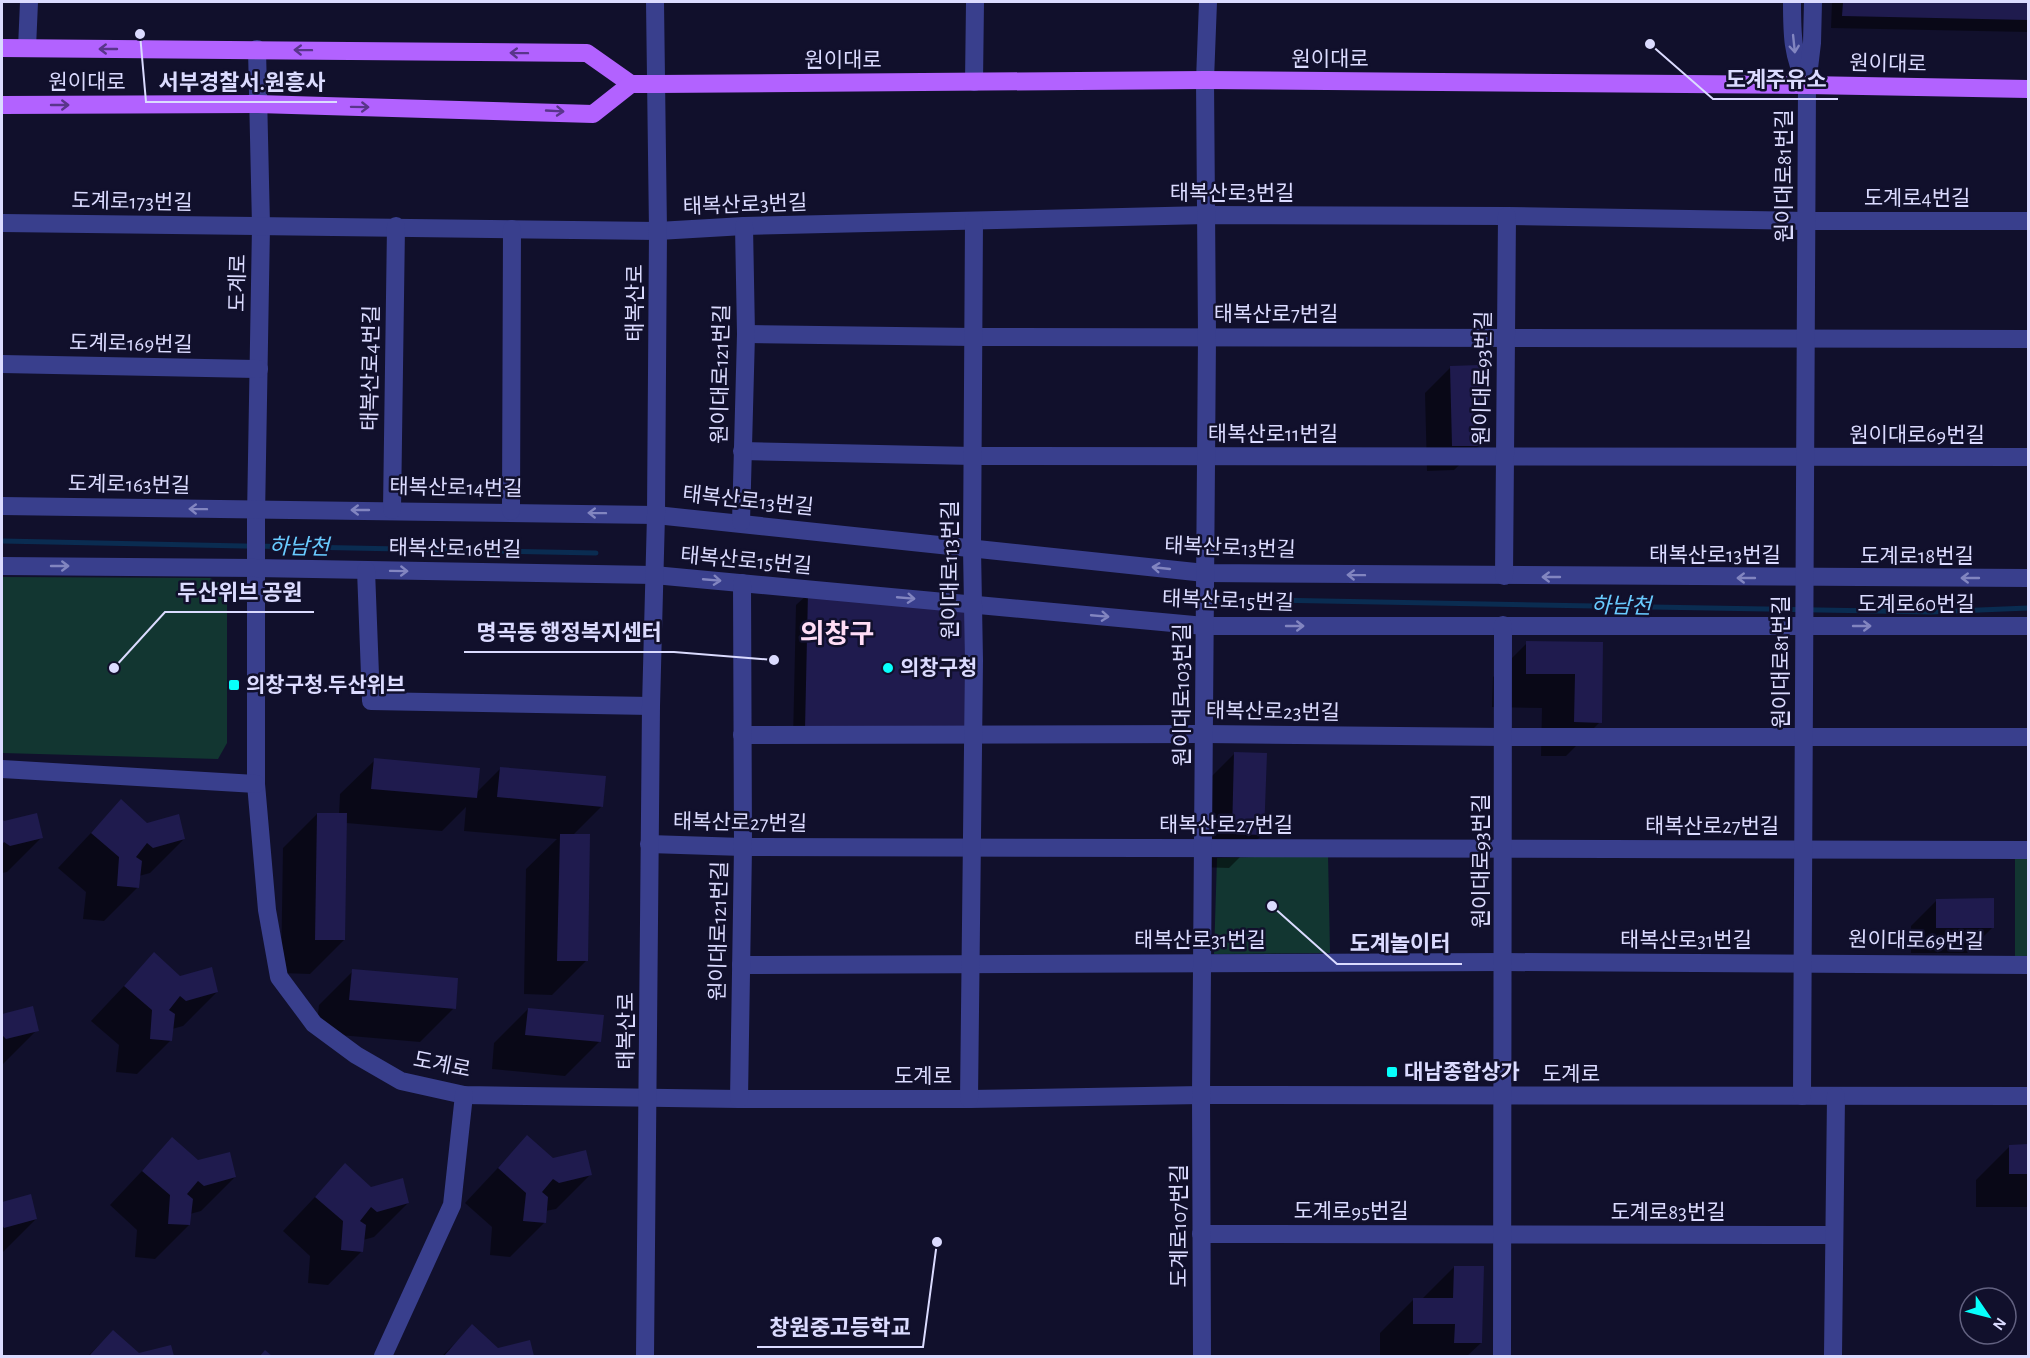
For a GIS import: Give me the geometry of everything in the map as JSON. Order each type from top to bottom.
[{"type":"main road","name":"원이대로","points":[[2,48],[587,53],[631,84],[1205,80],[2028,89]]},
{"type":"main road","name":"원이대로","points":[[2,105],[258,105],[593,114],[631,84]]},
{"type":"street","points":[[27,48],[29,2]]},
{"type":"street","name":"태복산로","points":[[645,1356],[649,844],[656,519],[658,231],[655,2]]},
{"type":"street","points":[[974,82],[975,2]]},
{"type":"street","name":"원이대로103번길","points":[[1201,1095],[1207,336],[1205,80],[1208,2]]},
{"type":"street","points":[[1792,2],[1793,42],[1797,66],[1807,85]]},
{"type":"street","name":"원이대로81번길","points":[[1802,1096],[1807,85],[1812,43],[1813,2]]},
{"type":"street","name":"도계로","points":[[257,49],[261,226],[256,513],[256,784],[267,910],[279,977],[314,1024],[356,1055],[401,1081],[464,1095],[740,1099],[969,1099],[1201,1095],[2028,1096]]},
{"type":"street","name":"태복산로3번길","points":[[658,231],[744,226],[1207,215],[1507,216],[1806,221]]},
{"type":"street","name":"원이대로93번길","points":[[1504,576],[1507,216]]},
{"type":"street","name":"원이대로113번길","points":[[969,1099],[974,661],[972,549],[974,221]]},
{"type":"street","name":"도계로4번길","points":[[1806,221],[2028,221]]},
{"type":"street","name":"도계로173번길","points":[[2,223],[261,226]]},
{"type":"street","points":[[261,226],[658,231]]},
{"type":"street","name":"태복산로4번길","points":[[392,510],[396,226]]},
{"type":"street","name":"원이대로121번길","points":[[741,522],[746,334],[744,226]]},
{"type":"street","points":[[511,511],[512,229]]},
{"type":"street","name":"태복산로7번길","points":[[746,334],[973,337],[1805,338]]},
{"type":"street","points":[[1805,338],[2028,339]]},
{"type":"street","name":"도계로169번길","points":[[2,364],[259,369]]},
{"type":"street","name":"태복산로11번길","points":[[742,451],[973,456],[1805,457]]},
{"type":"street","name":"원이대로69번길","points":[[1805,457],[2028,457]]},
{"type":"street","name":"도계로163번길","points":[[2,506],[256,513]]},
{"type":"street","name":"태복산로14번길","points":[[256,513],[392,510],[511,511],[656,519]]},
{"type":"street","name":"태복산로13번길","points":[[656,519],[741,522],[1205,573],[1504,576],[1804,585]]},
{"type":"street","name":"태복산로16번길","points":[[2,566],[256,563],[366,570],[654,572]]},
{"type":"street","points":[[366,570],[371,701],[651,706]]},
{"type":"street","name":"태복산로15번길","points":[[654,572],[742,583],[1205,626],[1804,623]]},
{"type":"street","name":"도계로18번길","points":[[1804,585],[2028,578]]},
{"type":"street","name":"원이대로121번길","points":[[740,1099],[743,847],[742,583]]},
{"type":"street","name":"도계로60번길","points":[[1804,623],[2028,626]]},
{"type":"street","name":"원이대로93번길","points":[[1501,1096],[1504,848],[1503,625]]},
{"type":"street","name":"태복산로23번길","points":[[742,735],[1205,734],[1803,737]]},
{"type":"street","points":[[1803,737],[2028,737]]},
{"type":"street","points":[[2,769],[256,784]]},
{"type":"street","name":"태복산로27번길","points":[[649,844],[743,847],[1803,848]]},
{"type":"street","points":[[1803,848],[2028,850]]},
{"type":"street","name":"원이대로69번길","points":[[1802,962],[2028,965]]},
{"type":"street","name":"태복산로31번길","points":[[741,965],[1802,962]]},
{"type":"street","points":[[383,1356],[452,1205],[464,1095]]},
{"type":"street","name":"도계로107번길","points":[[1201,1095],[1202,1356]]},
{"type":"street","points":[[1501,1096],[1502,1356]]},
{"type":"street","points":[[1833,1356],[1836,1096]]},
{"type":"street","name":"도계로95번길","points":[[1201,1234],[1501,1234]]},
{"type":"street","name":"도계로83번길","points":[[1501,1234],[1834,1234]]},
{"type":"green space","points":[[2,577],[210,578],[223,585],[227,593],[227,743],[218,759],[2,753]]},
{"type":"green space","points":[[2015,854],[2028,854],[2028,957],[2015,957]]},
{"type":"green space","points":[[1328,855],[1330,953],[1214,954],[1217,858]]},
{"type":"building","points":[[1843,2],[2028,2],[2028,20],[1842,16]]},
{"type":"building","points":[[1480,365],[1481,446],[1452,446],[1450,366]]},
{"type":"building","name":"의창구청","points":[[808,592],[971,608],[970,729],[805,729]]},
{"type":"building","points":[[1526,641],[1603,642],[1602,723],[1574,722],[1575,674],[1526,674]]},
{"type":"building","points":[[1234,752],[1267,753],[1264,835],[1232,834]]},
{"type":"building","points":[[374,758],[480,768],[477,798],[371,789]]},
{"type":"building","points":[[500,767],[606,776],[603,807],[497,797]]},
{"type":"building","points":[[121,799],[147,823],[179,814],[185,839],[153,848],[147,843],[136,857],[142,861],[139,888],[117,886],[119,857],[91,833]]},
{"type":"building","points":[[37,813],[43,838],[10,846],[4,842],[2,845],[2,819],[4,821]]},
{"type":"building","points":[[317,813],[347,813],[345,940],[315,940]]},
{"type":"building","points":[[560,834],[590,834],[588,961],[557,961]]},
{"type":"building","points":[[1994,898],[1994,928],[1936,928],[1936,899]]},
{"type":"building","points":[[154,952],[180,976],[212,967],[218,992],[186,1001],[180,996],[169,1010],[175,1014],[172,1041],[150,1039],[152,1010],[124,986]]},
{"type":"building","points":[[352,969],[458,978],[456,1009],[349,1000]]},
{"type":"building","points":[[33,1006],[39,1031],[6,1039],[2,1035],[2,1014]]},
{"type":"building","points":[[528,1008],[604,1015],[601,1042],[525,1035]]},
{"type":"building","points":[[527,1135],[553,1158],[586,1150],[592,1175],[559,1183],[553,1179],[542,1192],[548,1197],[546,1223],[523,1221],[526,1193],[498,1168]]},
{"type":"building","points":[[172,1137],[198,1160],[230,1152],[236,1177],[204,1186],[198,1181],[187,1194],[193,1199],[190,1225],[168,1224],[170,1195],[142,1171]]},
{"type":"building","points":[[2028,1144],[2028,1174],[2009,1174],[2009,1145]]},
{"type":"building","points":[[345,1163],[371,1187],[403,1178],[409,1203],[377,1212],[371,1207],[360,1221],[366,1225],[363,1252],[341,1250],[343,1221],[315,1197]]},
{"type":"building","points":[[31,1194],[37,1219],[4,1228],[2,1202]]},
{"type":"building","points":[[1454,1266],[1484,1266],[1482,1343],[1454,1343],[1455,1324],[1413,1324],[1413,1298],[1453,1298]]},
{"type":"building","points":[[472,1324],[498,1348],[530,1340],[534,1356],[444,1356]]},
{"type":"building","points":[[113,1330],[139,1353],[171,1345],[174,1356],[89,1356]]},
{"type":"building","points":[[265,1350],[272,1356],[260,1356]]},
{"type":"waterway","name":"하남천","points":[[2,541],[596,553]]},
{"type":"waterway","name":"하남천","points":[[1213,599],[1931,612],[2028,608]]},
{"type":"place","name":"서부경찰서.원흥사","points":[[140,34]]},
{"type":"place","name":"도계주유소","points":[[1650,44]]},
{"type":"place","name":"명곡동 행정복지센터","points":[[774,660]]},
{"type":"place","name":"두산위브 공원","points":[[114,668]]},
{"type":"place","name":"의창구청","points":[[888,668]]},
{"type":"place","name":"의창구청.두산위브","points":[[234,685]]},
{"type":"place","name":"도계놀이터","points":[[1272,906]]},
{"type":"place","name":"대남종합상가","points":[[1392,1072]]},
{"type":"place","name":"창원중고등학교","points":[[937,1242]]},
{"type":"district","name":"의창구","points":[[837,634]]}]
